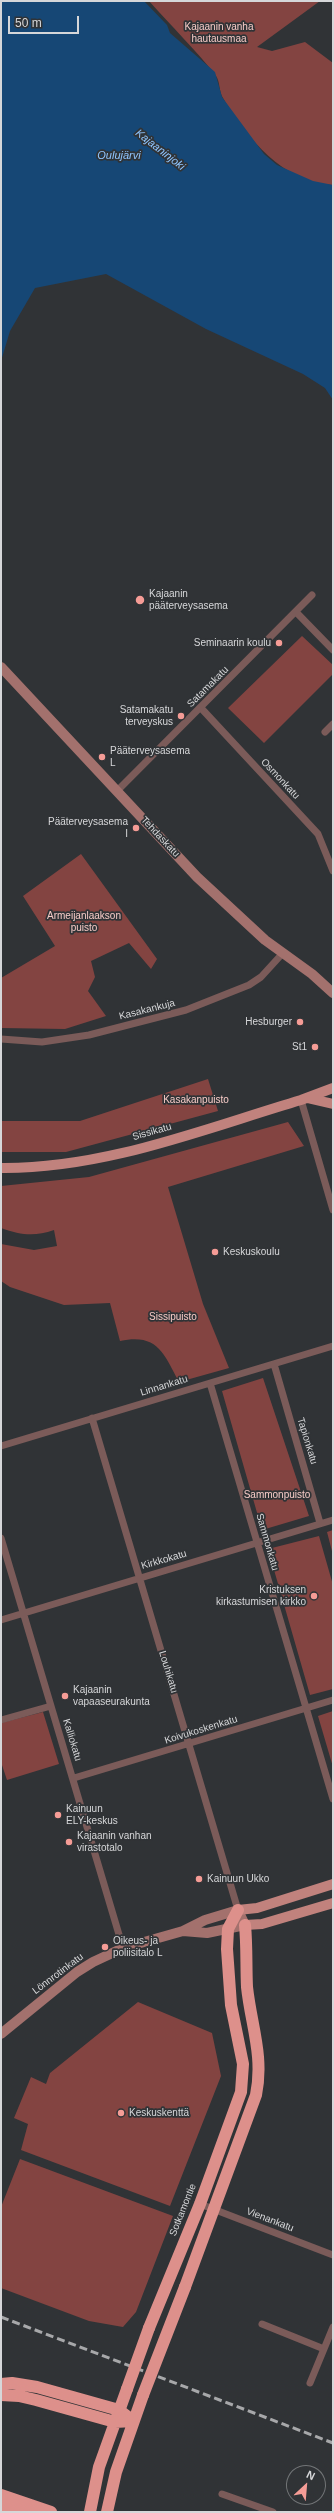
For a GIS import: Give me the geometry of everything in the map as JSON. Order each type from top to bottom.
[{"type":"highway","points":[[228,1929],[238,1910]]},
{"type":"highway","points":[[107,2512],[112,2487],[133,2421],[185,2287],[256,2096],[260,2077],[260,2062],[247,1987],[245,1925]]},
{"type":"highway","name":"Sotkamontie","points":[[90,2512],[95,2482],[126,2389],[149,2328],[200,2204],[241,2092],[243,2064],[231,2005],[228,1929]]},
{"type":"highway","points":[[1,2384],[12,2383],[38,2387],[119,2410],[133,2421]]},
{"type":"highway","points":[[1,2395],[19,2396],[36,2400],[115,2422],[133,2421]]},
{"type":"highway","points":[[1,2495],[51,2512]]},
{"type":"highway","points":[[1,2505],[26,2512]]},
{"type":"main road","name":"Sissikatu","points":[[1,1168],[30,1168],[98,1160],[304,1099],[333,1088]]},
{"type":"main road","name":"Sissikatu","points":[[304,1099],[333,1104]]},
{"type":"main road","name":"Lönnrotinkatu","points":[[238,1910],[258,1908],[333,1884]]},
{"type":"main road","name":"Lönnrotinkatu","points":[[245,1925],[262,1924],[333,1903]]},
{"type":"street","name":"Satamakatu","points":[[117,791],[312,595]]},
{"type":"street","points":[[296,612],[333,650]]},
{"type":"street","name":"Tehdaskatu","points":[[1,667],[198,877],[282,954],[312,974],[333,993]]},
{"type":"street","name":"Osmonkatu","points":[[201,708],[318,834],[331,860],[333,871]]},
{"type":"street","points":[[325,732],[333,724]]},
{"type":"street","name":"Kasakankuja","points":[[1,1040],[42,1042],[89,1035],[186,1010],[250,985],[261,977],[282,954]]},
{"type":"street","points":[[304,1099],[316,1152],[333,1210]]},
{"type":"street","name":"Linnankatu","points":[[1,1446],[333,1346]]},
{"type":"street","name":"Tapionkatu","points":[[274,1364],[320,1523]]},
{"type":"street","name":"Sammonkatu","points":[[210,1383],[333,1799]]},
{"type":"street","name":"Louhikatu","points":[[92,1418],[190,1744],[238,1910],[245,1925]]},
{"type":"street","name":"Kirkkokatu","points":[[1,1620],[333,1520]]},
{"type":"street","name":"Kalliokatu","points":[[1,1538],[74,1778],[123,1948]]},
{"type":"street","name":"Koivukoskenkatu","points":[[74,1778],[333,1700]]},
{"type":"street","points":[[1,1720],[51,1706]]},
{"type":"street","name":"Lönnrotinkatu","points":[[1,2034],[77,1972],[123,1948],[183,1931],[205,1920],[238,1910]]},
{"type":"street","name":"Lönnrotinkatu","points":[[183,1931],[207,1933],[245,1925]]},
{"type":"street","name":"Vienankatu","points":[[200,2204],[333,2255]]},
{"type":"street","points":[[262,2324],[324,2349]]},
{"type":"street","points":[[310,2383],[333,2327]]},
{"type":"street","points":[[222,2494],[273,2512]]},
{"type":"green space","name":"Kajaanin vanha hautausmaa","points":[[149,1],[320,1],[257,47],[272,51],[305,42],[333,63],[333,185],[315,183],[298,176],[268,156],[232,113],[222,96],[216,76],[192,47]]},
{"type":"green space","points":[[302,636],[333,665],[333,674],[264,743],[228,708]]},
{"type":"green space","name":"Armeijanlaakson puisto","points":[[81,854],[157,959],[151,969],[129,943],[91,961],[95,977],[88,991],[106,1016],[65,1029],[1,1028],[1,978],[55,946],[23,896]]},
{"type":"green space","name":"Kasakanpuisto","points":[[208,1079],[218,1111],[66,1152],[1,1152],[1,1121],[80,1121]]},
{"type":"green space","name":"Sissipuisto","points":[[288,1122],[304,1146],[168,1187],[203,1304],[229,1368],[179,1382],[164,1355],[151,1343],[133,1339],[120,1341],[110,1303],[64,1305],[10,1287],[1,1281],[1,1244],[34,1250],[57,1246],[54,1230],[40,1234],[28,1234],[1,1228],[1,1186],[89,1177]]},
{"type":"green space","name":"Sammonpuisto","points":[[263,1378],[309,1516],[262,1530],[222,1391]]},
{"type":"green space","points":[[333,1530],[333,1555],[327,1532]]},
{"type":"green space","points":[[319,1536],[333,1585],[333,1689],[310,1695],[268,1549]]},
{"type":"green space","points":[[333,1711],[333,1767],[318,1716]]},
{"type":"green space","points":[[43,1712],[59,1764],[7,1780],[1,1762],[1,1723]]},
{"type":"green space","name":"Keskuskenttä","points":[[138,2002],[212,2033],[221,2076],[170,2206],[21,2150],[28,2124],[14,2118],[31,2077],[46,2084],[50,2073]]},
{"type":"green space","points":[[20,2159],[173,2216],[136,2312],[123,2327],[89,2321],[1,2288],[1,2207]]},
{"type":"water","name":"Oulujärvi","points":[[1,1],[144,1],[167,25],[170,33],[215,72],[222,97],[264,154],[277,165],[313,181],[333,185],[333,400],[325,388],[303,374],[206,329],[106,274],[35,288],[10,331],[1,361]]},
{"type":"railway","points":[[1,2317],[333,2443]]},
{"type":"place","name":"Kajaanin pääterveysasema","points":[[140,600]]},
{"type":"place","name":"Seminaarin koulu","points":[[279,643]]},
{"type":"place","name":"Satamakatu terveyskus","points":[[181,716]]},
{"type":"place","name":"Pääterveysasema L","points":[[102,757]]},
{"type":"place","name":"Pääterveysasema I","points":[[136,828]]},
{"type":"place","name":"Hesburger","points":[[300,1022]]},
{"type":"place","name":"St1","points":[[315,1047]]},
{"type":"place","name":"Keskuskoulu","points":[[215,1252]]},
{"type":"place","name":"Kristuksen kirkastumisen kirkko","points":[[314,1596]]},
{"type":"place","name":"Kajaanin vapaaseurakunta","points":[[65,1696]]},
{"type":"place","name":"Kainuun ELY-keskus","points":[[58,1815]]},
{"type":"place","name":"Kajaanin vanhan virastotalo","points":[[69,1842]]},
{"type":"place","name":"Kainuun Ukko","points":[[199,1879]]},
{"type":"place","name":"Oikeus- ja poliisitalo L","points":[[105,1947]]},
{"type":"place","name":"Keskuskenttä","points":[[121,2113]]},
{"type":"water label","name":"Kajaaninjoki","points":[[160,150]]}]
